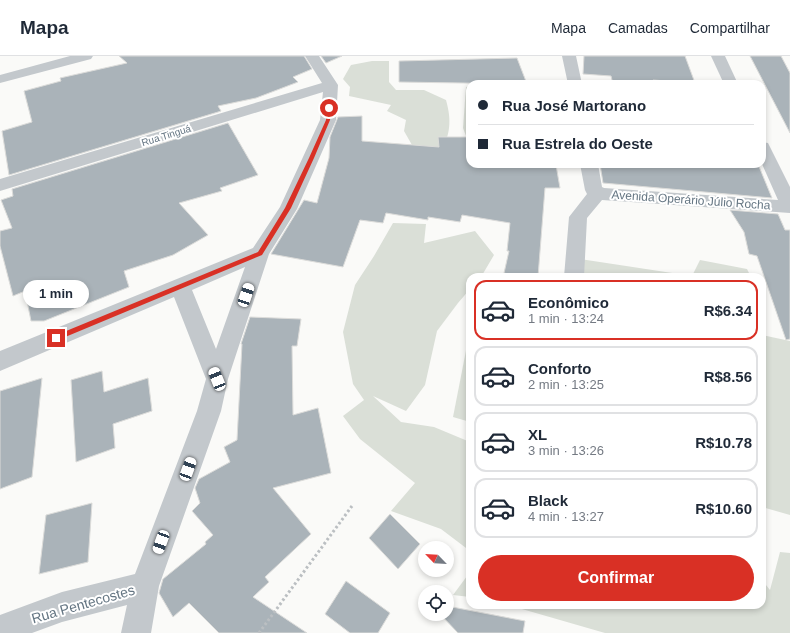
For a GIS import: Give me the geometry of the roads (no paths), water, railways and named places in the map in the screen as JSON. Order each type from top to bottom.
[{"type":"street","points":[[0,79],[86,56]]},
{"type":"street","points":[[136,633],[145,586],[209,410],[217,379],[260,253],[288,208],[328,120],[331,85],[312,56]]},
{"type":"street","points":[[569,56],[574,80]]},
{"type":"street","points":[[718,56],[729,80]]},
{"type":"street","name":"Rua Tinguá","points":[[0,185],[331,85]]},
{"type":"street","points":[[766,155],[790,206]]},
{"type":"street","points":[[574,273],[578,217],[596,192],[590,168]]},
{"type":"street","name":"Avenida Operário Júlio Rocha","points":[[596,192],[790,206]]},
{"type":"street","points":[[0,361],[126,310],[260,253]]},
{"type":"street","points":[[180,286],[217,379]]},
{"type":"street","name":"Rua Pentecostes","points":[[0,630],[62,607],[145,586]]}]
